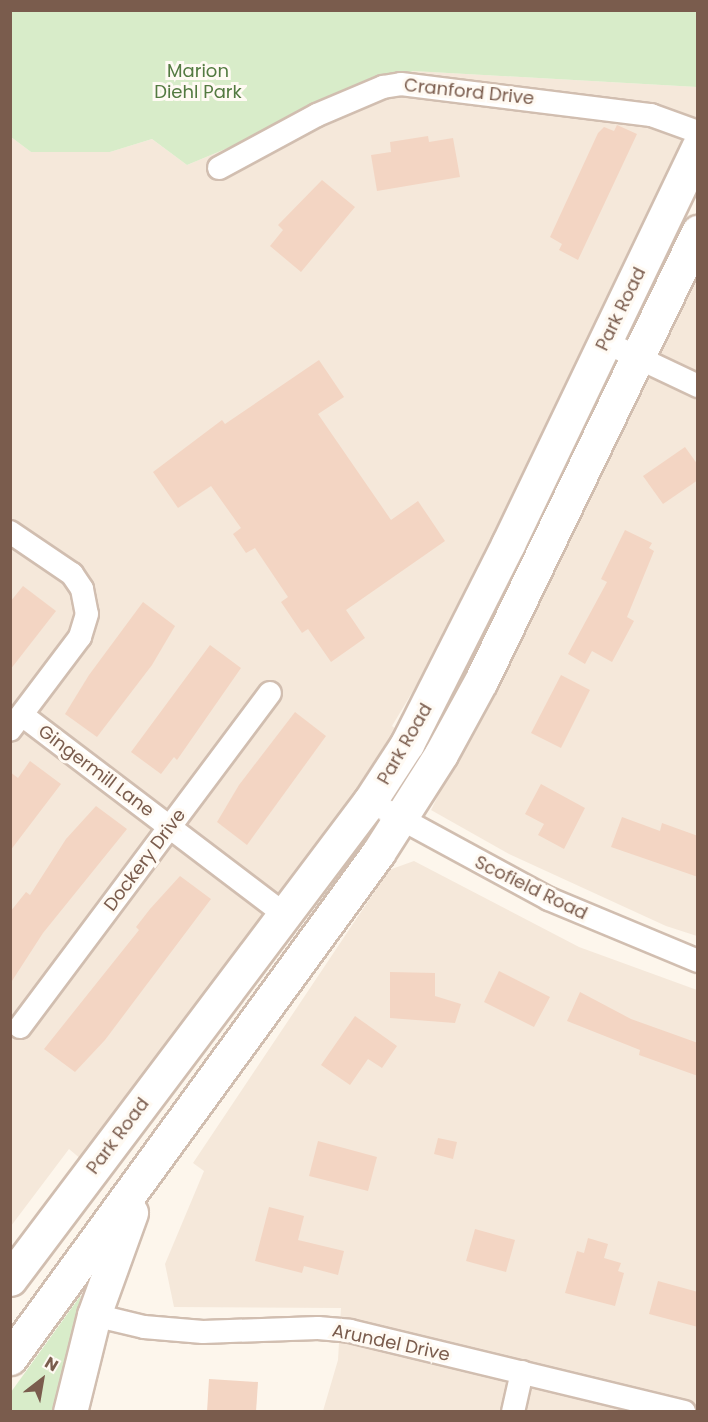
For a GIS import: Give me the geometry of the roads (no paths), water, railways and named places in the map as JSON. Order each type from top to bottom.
[{"type":"main road","name":"Park Road","points":[[10,1279],[370,801],[407,744],[445,672],[698,147]]},
{"type":"main road","name":"Park Road","points":[[10,1358],[401,819],[481,681],[698,232]]},
{"type":"main road","points":[[70,1412],[94,1315],[127,1222],[175,1130]]},
{"type":"street","name":"Cranford Drive","points":[[219,168],[317,115],[383,87],[401,84],[651,115],[698,132]]},
{"type":"street","points":[[605,342],[698,386]]},
{"type":"street","points":[[10,532],[72,574],[82,589],[87,614],[81,637],[16,723]]},
{"type":"street","name":"Dockery Drive","points":[[20,1027],[270,693]]},
{"type":"street","name":"Gingermill Lane","points":[[16,723],[170,827],[284,914]]},
{"type":"street","name":"Scofield Road","points":[[370,801],[549,899],[698,961]]},
{"type":"street","name":"Arundel Drive","points":[[94,1315],[144,1327],[204,1332],[318,1329],[350,1331],[684,1412]]},
{"type":"street","points":[[513,1412],[522,1372]]},
{"type":"park label","name":"Marion Diehl Park","points":[[198,82]]}]
